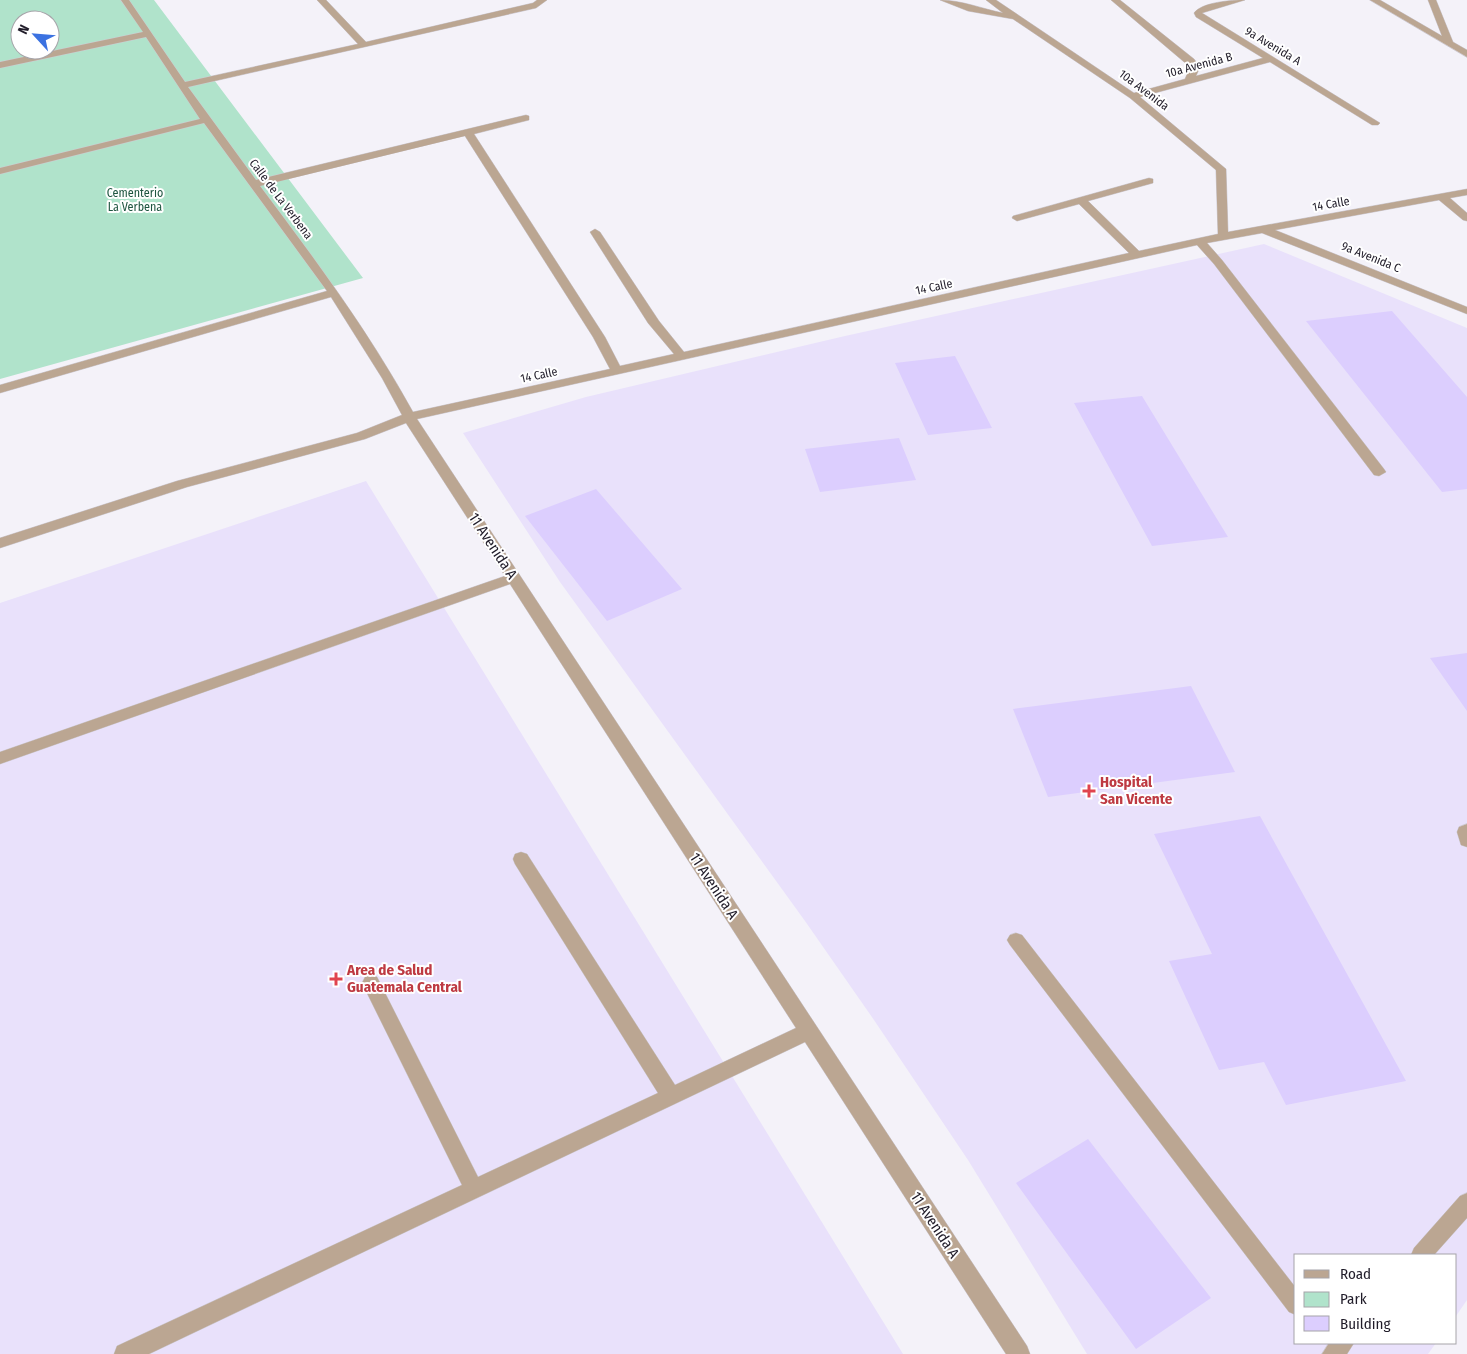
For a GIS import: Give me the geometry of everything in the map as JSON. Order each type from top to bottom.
[{"type":"street","name":"Calle de La Verbena","points":[[125,0],[206,120],[334,292],[388,378],[409,418]]},
{"type":"street","points":[[321,0],[364,45]]},
{"type":"street","points":[[183,86],[536,5],[543,0]]},
{"type":"street","points":[[944,0],[971,10],[1017,18]]},
{"type":"street","name":"10a Avenida","points":[[990,0],[1133,96],[1222,168],[1222,237]]},
{"type":"street","points":[[1115,0],[1191,60],[1195,67],[1190,79]]},
{"type":"street","name":"9a Avenida A","points":[[1241,0],[1201,10],[1198,13],[1376,123]]},
{"type":"street","points":[[1374,0],[1467,54]]},
{"type":"street","points":[[1432,0],[1448,43]]},
{"type":"street","points":[[0,65],[148,34]]},
{"type":"street","name":"10a Avenida B","points":[[1133,96],[1190,79],[1271,59]]},
{"type":"street","points":[[254,184],[526,118]]},
{"type":"street","points":[[0,171],[206,120]]},
{"type":"street","points":[[468,132],[598,337],[617,371]]},
{"type":"street","points":[[1017,218],[1149,181]]},
{"type":"street","name":"14 Calle","points":[[0,543],[182,484],[361,436],[409,418],[1199,241],[1443,198],[1467,192]]},
{"type":"street","points":[[1443,198],[1467,218]]},
{"type":"street","points":[[1082,200],[1138,256]]},
{"type":"street","name":"9a Avenida C","points":[[1265,230],[1467,310]]},
{"type":"street","points":[[595,232],[654,324],[682,357]]},
{"type":"street","points":[[1199,241],[1218,262],[1378,472]]},
{"type":"street","points":[[0,389],[334,292]]},
{"type":"street","name":"11 Avenida A","points":[[409,418],[1019,1354]]},
{"type":"street","points":[[0,758],[513,578]]},
{"type":"street","points":[[1467,831],[1465,832],[1467,840]]},
{"type":"street","points":[[522,859],[671,1096]]},
{"type":"street","points":[[1016,940],[1294,1302]]},
{"type":"street","points":[[371,983],[474,1189]]},
{"type":"street","points":[[125,1354],[809,1031]]},
{"type":"street","points":[[1422,1254],[1467,1204]]},
{"type":"street","points":[[1325,1344],[1333,1354],[1342,1344]]},
{"type":"shaded area","name":"Hospital San Vicente","points":[[1264,244],[1467,328],[1467,1300],[1457,1315],[1457,1254],[1294,1254],[1294,1344],[1435,1344],[1428,1354],[1087,1354],[968,1160],[874,1020],[805,921],[560,582],[463,433],[586,397],[845,336]]},
{"type":"shaded area","name":"Area de Salud Guatemala Central","points":[[366,481],[903,1354],[0,1354],[0,603]]},
{"type":"green space","name":"Cementerio La Verbena","points":[[0,0],[154,0],[363,278],[0,379]]},
{"type":"building","points":[[1392,311],[1467,397],[1467,489],[1442,492],[1306,321]]},
{"type":"building","points":[[955,356],[992,428],[928,435],[895,363]]},
{"type":"building","points":[[1142,396],[1228,537],[1152,546],[1074,403]]},
{"type":"building","points":[[899,438],[916,480],[820,492],[805,449]]},
{"type":"building","points":[[596,489],[682,589],[607,621],[525,516]]},
{"type":"building","points":[[1467,653],[1467,711],[1430,658]]},
{"type":"building","points":[[1191,686],[1235,772],[1048,797],[1013,709]]},
{"type":"building","points":[[1260,816],[1406,1081],[1286,1105],[1264,1062],[1219,1070],[1169,961],[1212,954],[1154,834]]},
{"type":"building","points":[[1088,1139],[1211,1298],[1136,1349],[1016,1183]]},
{"type":"place","name":"Hospital San Vicente","points":[[1089,791]]},
{"type":"place","name":"Area de Salud Guatemala Central","points":[[336,979]]}]
